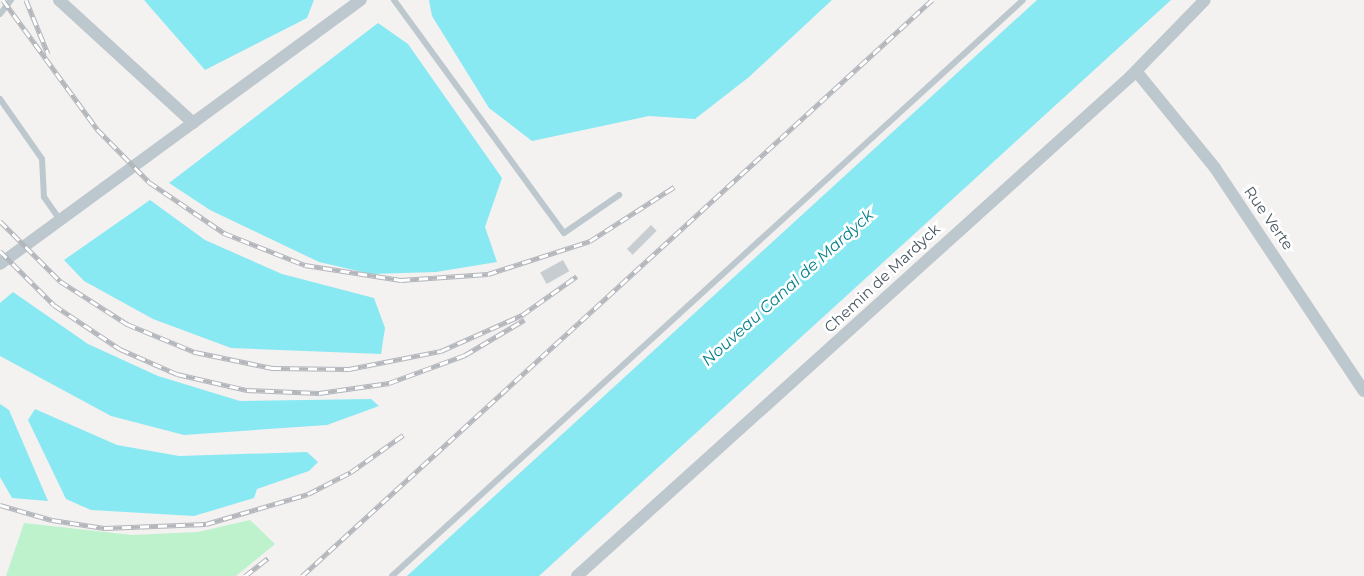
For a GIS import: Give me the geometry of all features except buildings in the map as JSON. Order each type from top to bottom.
[{"type":"street","points":[[59,0],[192,123]]},
{"type":"street","points":[[0,264],[361,0]]},
{"type":"street","name":"Chemin de Mardyck","points":[[577,576],[1136,71],[1205,0]]},
{"type":"street","name":"Rue Verte","points":[[1136,71],[1215,168],[1364,391]]},
{"type":"lane","points":[[0,14],[11,0]]},
{"type":"lane","points":[[394,0],[564,232],[619,195]]},
{"type":"lane","points":[[392,576],[1023,0]]},
{"type":"lane","points":[[0,99],[40,154],[44,197],[60,220]]},
{"type":"green space","points":[[250,520],[275,544],[236,576],[6,576],[24,523],[132,535],[198,532]]},
{"type":"water","points":[[144,0],[314,0],[307,18],[205,70]]},
{"type":"water","points":[[429,0],[832,0],[749,77],[695,119],[649,116],[532,141],[489,108],[432,16]]},
{"type":"water","name":"Nouveau Canal de Mardyck","points":[[1037,0],[1171,0],[539,576],[407,576]]},
{"type":"water","points":[[378,23],[408,44],[502,178],[485,227],[497,262],[436,272],[371,274],[319,262],[210,210],[169,183]]},
{"type":"water","points":[[150,200],[205,240],[282,274],[374,298],[385,328],[381,354],[231,348],[153,319],[84,281],[64,260]]},
{"type":"water","points":[[13,292],[88,344],[158,376],[240,401],[371,399],[379,406],[327,425],[184,435],[111,416],[0,356],[0,303]]},
{"type":"water","points":[[0,404],[9,410],[48,501],[12,498],[0,477]]},
{"type":"water","points":[[35,409],[117,445],[179,456],[307,452],[318,462],[309,471],[257,489],[254,498],[194,516],[91,510],[66,499],[28,420]]},
{"type":"railway","points":[[3,0],[97,129],[149,182],[224,233],[305,265],[401,280],[488,274],[590,241],[674,187]]},
{"type":"railway","points":[[26,0],[48,54]]},
{"type":"railway","points":[[302,576],[932,0]]},
{"type":"railway","points":[[0,221],[60,281],[127,324],[195,352],[272,368],[349,369],[441,351],[522,315],[577,276]]},
{"type":"railway","points":[[0,251],[54,305],[120,349],[177,374],[247,390],[319,393],[389,383],[465,355],[524,320]]},
{"type":"railway","points":[[0,505],[52,520],[104,528],[206,524],[308,494],[351,472],[403,435]]},
{"type":"railway","points":[[245,576],[268,558]]}]
